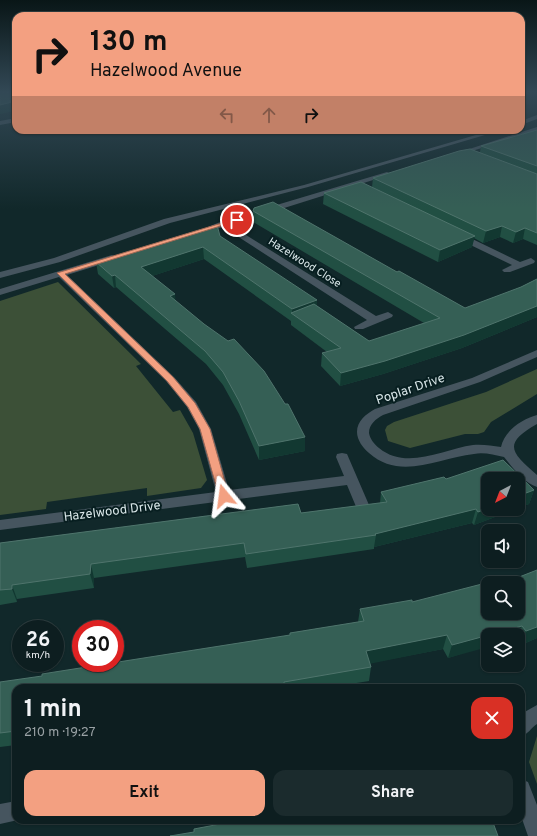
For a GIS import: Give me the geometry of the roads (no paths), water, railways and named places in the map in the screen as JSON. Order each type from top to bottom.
[{"type":"street","points":[[447,156],[520,134]]},
{"type":"street","points":[[461,152],[475,158]]},
{"type":"street","points":[[193,233],[396,172]]},
{"type":"street","points":[[353,184],[366,191]]},
{"type":"street","name":"Hazelwood Close","points":[[223,224],[375,320]]},
{"type":"street","points":[[450,232],[519,265]]},
{"type":"street","points":[[0,292],[120,256]]},
{"type":"street","points":[[507,270],[531,261]]},
{"type":"street","points":[[60,273],[170,379],[192,405],[205,429],[224,496]]},
{"type":"street","points":[[359,327],[388,315]]},
{"type":"street","name":"Poplar Drive","points":[[508,453],[474,449],[425,462],[403,463],[384,457],[373,450],[365,440],[363,428],[368,419],[379,412],[476,380],[537,353]]},
{"type":"street","points":[[537,418],[514,434],[506,447],[508,453],[518,465],[537,482]]},
{"type":"street","points":[[342,457],[362,505]]},
{"type":"street","name":"Hazelwood Drive","points":[[0,525],[352,480]]},
{"type":"street","points":[[525,722],[537,714]]},
{"type":"street","points":[[525,800],[537,832]]},
{"type":"street","points":[[0,814],[12,812]]},
{"type":"lane","points":[[0,275],[57,260],[167,221],[306,186],[485,134]]}]
